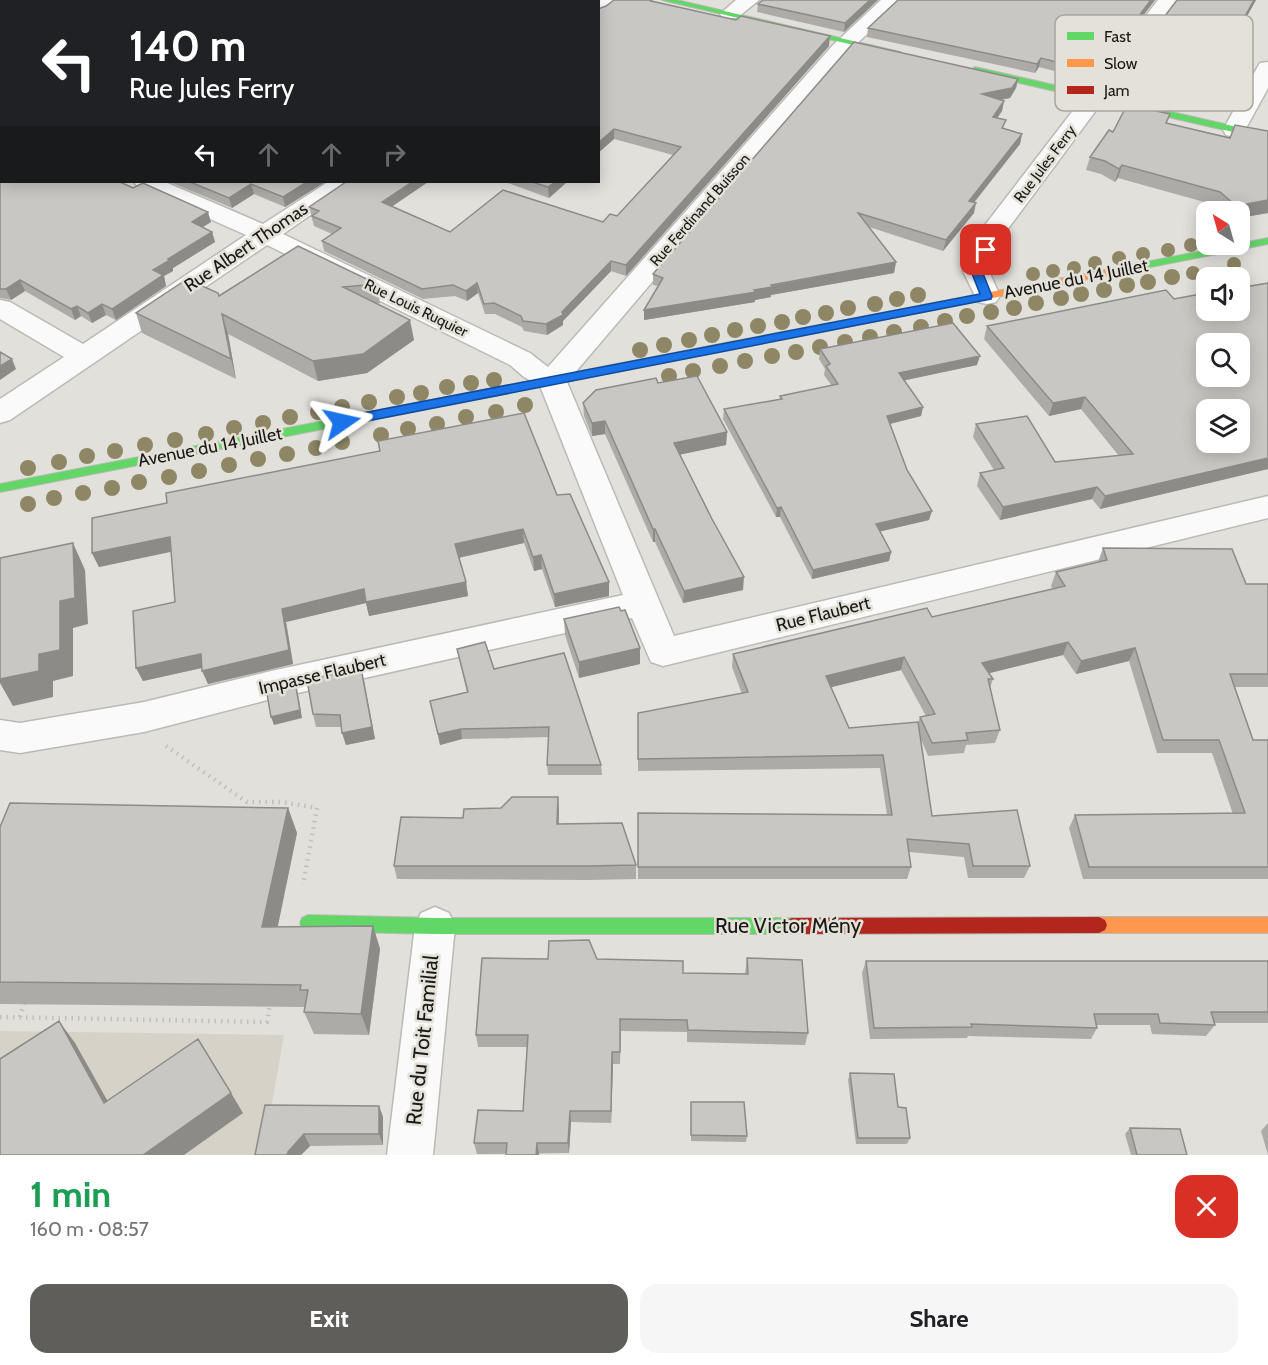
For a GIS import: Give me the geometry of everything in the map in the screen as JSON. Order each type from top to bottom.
[{"type":"street","points":[[600,9],[614,0]]},
{"type":"street","points":[[666,0],[905,54]]},
{"type":"street","points":[[730,14],[749,0]]},
{"type":"street","name":"Rue Ferdinand Buisson","points":[[552,381],[848,40],[893,0]]},
{"type":"street","name":"Rue Jules Ferry","points":[[1157,15],[1168,0]]},
{"type":"street","points":[[961,67],[1055,89]]},
{"type":"street","points":[[1253,95],[1268,68]]},
{"type":"street","name":"Rue Jules Ferry","points":[[987,296],[976,271],[995,229],[1085,111]]},
{"type":"street","points":[[1151,111],[1268,137]]},
{"type":"street","points":[[1234,130],[1244,111]]},
{"type":"street","name":"Rue Louis Ruquier","points":[[148,183],[264,234],[520,359],[552,381]]},
{"type":"street","name":"Rue Albert Thomas","points":[[0,413],[341,183]]},
{"type":"street","name":"Avenue du 14 Juillet","points":[[0,488],[1268,242]]},
{"type":"street","points":[[0,308],[84,356]]},
{"type":"street","name":"Rue Flaubert","points":[[552,381],[663,652],[1264,517]]},
{"type":"street","name":"Impasse Flaubert","points":[[0,735],[20,738],[144,717],[271,685],[643,603]]},
{"type":"street","name":"Rue Victor Mény","points":[[308,923],[435,926],[1268,925]]},
{"type":"street","name":"Rue du Toit Familial","points":[[410,1155],[435,926]]},
{"type":"path","points":[[163,744],[247,802],[282,802],[317,808],[297,922],[308,923]]},
{"type":"path","points":[[0,1017],[267,1022],[271,1000]]},
{"type":"path","points":[[20,1017],[24,1003]]},
{"type":"shaded area","points":[[0,1031],[284,1035],[263,1155],[0,1155]]},
{"type":"building","points":[[614,0],[652,0],[736,20],[741,16],[830,36],[626,265],[611,261],[562,312],[563,315],[546,324],[523,321],[521,316],[494,303],[484,304],[477,283],[466,291],[453,285],[422,289],[322,241],[341,228],[312,216],[319,211],[309,207],[345,183],[410,183],[382,202],[450,232],[503,190],[603,222],[610,214],[617,216],[681,147],[614,129],[600,141],[600,8]]},
{"type":"building","points":[[763,0],[870,0],[845,23],[758,4]]},
{"type":"building","points":[[898,0],[1151,0],[1140,15],[1055,15],[1055,62],[1041,58],[1037,64],[868,28]]},
{"type":"building","points":[[1177,0],[1254,0],[1246,15],[1166,15]]},
{"type":"building","points":[[854,42],[1018,79],[1012,88],[982,94],[1004,101],[993,117],[1006,120],[1002,128],[1022,134],[969,201],[976,203],[946,240],[858,213],[896,262],[771,285],[772,287],[754,290],[756,292],[644,310],[663,278],[653,274]]},
{"type":"building","points":[[1124,111],[1156,111],[1170,114],[1166,123],[1230,138],[1235,125],[1268,131],[1268,200],[1250,203],[1250,201],[1230,201],[1220,192],[1122,165],[1119,169],[1105,161],[1090,157],[1109,130],[1113,132]]},
{"type":"building","points":[[0,183],[122,183],[133,188],[143,183],[208,212],[192,222],[212,232],[153,270],[163,275],[112,309],[102,304],[88,313],[77,306],[71,309],[20,280],[6,289],[0,289]]},
{"type":"building","points":[[192,183],[305,183],[283,197],[251,184],[229,198]]},
{"type":"building","points":[[535,183],[554,183],[548,187]]},
{"type":"building","points":[[298,246],[377,284],[343,287],[410,320],[363,354],[313,361],[222,314],[231,359],[136,313],[187,279],[218,293],[219,296]]},
{"type":"building","points":[[1268,283],[1268,458],[1105,496],[1097,487],[1003,507],[980,473],[1004,468],[976,424],[1027,416],[1055,462],[1133,454],[1085,397],[1053,403],[987,326],[1166,290],[1174,299],[1196,295],[1196,321],[1250,321],[1250,286]]},
{"type":"building","points":[[953,323],[980,356],[899,373],[923,407],[887,416],[907,470],[932,511],[876,524],[891,552],[813,570],[781,507],[777,508],[724,409],[782,399],[780,396],[838,384],[826,366],[830,364],[820,349]]},
{"type":"building","points":[[0,352],[12,359],[0,366]]},
{"type":"building","points":[[697,376],[727,432],[674,443],[744,577],[684,591],[653,529],[605,421],[592,423],[583,403],[596,390],[656,378],[658,383]]},
{"type":"building","points":[[524,413],[557,495],[570,494],[609,582],[554,594],[541,555],[533,557],[523,529],[455,544],[466,582],[366,602],[364,589],[282,609],[289,650],[202,671],[201,654],[136,668],[133,611],[175,602],[170,537],[92,553],[92,518],[167,503],[166,493],[380,451],[378,441]]},
{"type":"building","points":[[73,543],[75,598],[60,601],[60,650],[39,654],[39,671],[0,679],[0,558]]},
{"type":"building","points":[[1103,548],[1232,549],[1246,584],[1268,584],[1268,674],[1230,674],[1253,740],[1268,740],[1268,867],[1089,867],[1075,815],[1245,813],[1219,740],[1163,740],[1135,648],[1081,661],[1068,642],[982,663],[993,679],[988,679],[1000,730],[966,733],[968,740],[932,743],[920,717],[935,714],[904,657],[826,676],[849,728],[918,722],[932,816],[1017,810],[1030,866],[973,866],[969,844],[907,839],[911,867],[638,867],[638,813],[892,815],[883,755],[638,759],[638,713],[748,692],[733,654],[927,608],[932,617],[1065,586],[1056,572],[1107,560]]},
{"type":"building","points":[[619,607],[621,611],[625,610],[640,648],[579,662],[564,619]]},
{"type":"building","points":[[485,642],[494,669],[564,653],[601,765],[547,765],[549,727],[461,729],[438,734],[430,701],[468,692],[457,649]]},
{"type":"building","points":[[361,668],[372,727],[342,733],[340,715],[313,714],[307,680]]},
{"type":"building","points":[[296,687],[300,710],[271,717],[267,694]]},
{"type":"building","points":[[512,797],[558,797],[557,824],[622,823],[636,865],[394,866],[401,817],[463,818],[464,809],[501,808]]},
{"type":"building","points":[[10,803],[288,808],[262,927],[373,926],[361,1014],[304,1012],[308,990],[300,990],[301,985],[0,982],[0,827]]},
{"type":"building","points":[[589,940],[597,959],[683,961],[683,973],[748,974],[747,958],[802,960],[808,1033],[688,1030],[687,1020],[620,1019],[620,1052],[612,1052],[611,1111],[570,1111],[568,1143],[537,1143],[536,1155],[506,1155],[507,1143],[474,1143],[478,1110],[523,1111],[528,1035],[476,1035],[482,958],[548,959],[549,941]]},
{"type":"building","points":[[866,961],[1268,961],[1268,1012],[1211,1012],[1215,1025],[1160,1023],[1158,1014],[1094,1014],[1097,1028],[971,1024],[972,1027],[874,1028]]},
{"type":"building","points":[[59,1021],[104,1103],[198,1039],[231,1093],[143,1155],[0,1155],[0,1059]]},
{"type":"building","points":[[850,1073],[894,1074],[898,1107],[906,1108],[910,1138],[858,1138]]},
{"type":"building","points":[[691,1102],[744,1102],[747,1136],[691,1135]]},
{"type":"building","points":[[265,1105],[379,1106],[379,1134],[304,1134],[287,1155],[255,1155]]},
{"type":"building","points":[[1130,1128],[1180,1129],[1187,1155],[1137,1155]]},
{"type":"traffic: fast","points":[[666,0],[896,52]]},
{"type":"traffic: fast","points":[[975,70],[1055,88]]},
{"type":"traffic: fast","points":[[1154,111],[1268,137]]},
{"type":"traffic: fast","points":[[1120,270],[1268,241]]},
{"type":"traffic: fast","points":[[0,488],[715,349]]},
{"type":"traffic: fast","points":[[308,923],[435,926],[792,926]]},
{"type":"traffic: slow","points":[[715,349],[1120,270]]},
{"type":"traffic: slow","points":[[1099,925],[1268,925]]},
{"type":"traffic: jam","points":[[792,926],[1099,925]]},
{"type":"route","points":[[342,422],[987,296],[976,271],[986,250]]}]
